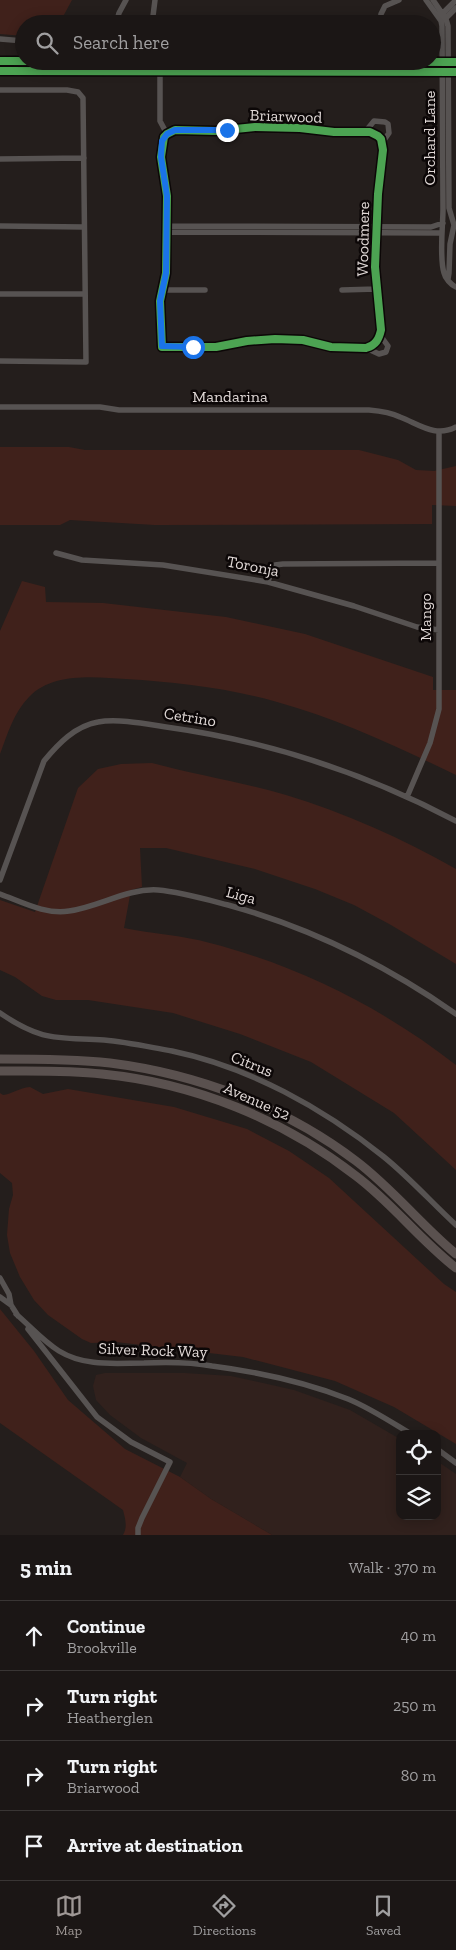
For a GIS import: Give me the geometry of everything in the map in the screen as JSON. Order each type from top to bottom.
[{"type":"main road","points":[[0,61],[15,61]]},
{"type":"main road","points":[[0,71],[232,70]]},
{"type":"main road","name":"Avenue 52","points":[[0,1060],[83,1061],[145,1068],[205,1084],[262,1106],[314,1133],[356,1161],[394,1194],[456,1254]]},
{"type":"main road","name":"Avenue 52","points":[[0,1071],[76,1072],[119,1076],[182,1088],[240,1108],[297,1136],[356,1176],[383,1198],[456,1268]]},
{"type":"street","points":[[118,15],[126,0]]},
{"type":"street","points":[[153,15],[155,0]]},
{"type":"street","points":[[381,15],[385,6],[400,0]]},
{"type":"street","points":[[431,1],[440,15]]},
{"type":"street","points":[[442,18],[455,5]]},
{"type":"street","name":"Orchard Lane","points":[[442,18],[449,67],[449,208],[454,225],[448,279]]},
{"type":"street","points":[[0,39],[15,40]]},
{"type":"street","name":"Orchard Lane","points":[[448,279],[444,274],[442,232],[449,67]]},
{"type":"street","points":[[160,71],[160,121],[167,134],[162,141],[161,157],[167,196],[166,273],[160,301],[162,346],[216,347],[247,341],[276,339],[303,340],[331,347],[369,347],[380,335]]},
{"type":"street","points":[[0,90],[67,90],[81,94],[84,102],[86,362],[0,361]]},
{"type":"street","name":"Woodmere","points":[[365,132],[374,121],[388,124],[389,132],[382,143],[376,289],[381,310],[380,335],[388,346],[386,352],[379,354],[369,347]]},
{"type":"street","name":"Briarwood","points":[[167,134],[175,130],[216,131],[255,127],[300,128],[334,132],[374,133],[382,143]]},
{"type":"street","points":[[0,159],[84,158]]},
{"type":"street","points":[[377,229],[431,226],[443,222]]},
{"type":"street","points":[[0,226],[84,227]]},
{"type":"street","points":[[166,229],[377,229],[452,232]]},
{"type":"street","points":[[448,279],[456,287]]},
{"type":"street","points":[[342,290],[376,289]]},
{"type":"street","points":[[163,290],[205,290]]},
{"type":"street","points":[[0,294],[85,294]]},
{"type":"street","name":"Mandarina","points":[[0,407],[100,407],[118,410],[370,410],[394,414],[424,428],[439,432]]},
{"type":"street","points":[[439,432],[456,427]]},
{"type":"street","name":"Mango","points":[[407,797],[430,744],[439,709],[439,432]]},
{"type":"street","name":"Toronja","points":[[56,553],[82,560],[163,565],[268,582],[354,606],[417,627],[439,630]]},
{"type":"street","points":[[268,582],[275,566],[283,564],[439,564]]},
{"type":"street","name":"Cetrino","points":[[0,880],[44,761],[74,731],[98,722],[130,723],[188,730],[274,748],[347,772],[407,797],[456,822]]},
{"type":"street","name":"Liga","points":[[0,894],[43,910],[55,911],[69,911],[141,891],[156,890],[217,902],[323,937],[397,975],[456,1014]]},
{"type":"street","name":"Citrus","points":[[0,1013],[21,1028],[36,1034],[54,1038],[105,1040],[174,1052],[235,1071],[272,1086],[303,1102],[358,1137],[392,1164],[456,1225]]},
{"type":"street","points":[[0,1278],[16,1314],[97,1417],[131,1442],[170,1462],[142,1518],[138,1528],[138,1535]]},
{"type":"street","points":[[0,1297],[11,1305]]},
{"type":"street","name":"Silver Rock Way","points":[[16,1314],[60,1352],[87,1362],[111,1365],[175,1362],[210,1365],[258,1373],[349,1400],[404,1430]]},
{"type":"street","points":[[441,1452],[456,1463]]},
{"type":"shaded area","points":[[0,0],[72,0],[64,15],[15,15],[15,35],[0,34]]},
{"type":"shaded area","points":[[0,447],[69,447],[85,450],[359,450],[398,460],[416,470],[434,471],[456,466],[456,506],[432,505],[432,524],[155,525],[70,520],[60,525],[0,525]]},
{"type":"shaded area","points":[[22,581],[45,587],[46,602],[103,603],[226,617],[305,634],[433,677],[433,690],[456,690],[456,775],[346,725],[277,702],[202,686],[101,677],[62,680],[50,683],[39,689],[29,697],[19,710],[0,754],[0,631]]},
{"type":"shaded area","points":[[152,763],[269,790],[308,802],[373,827],[456,869],[456,964],[354,905],[315,889],[255,869],[166,848],[140,848],[142,887],[131,890],[124,928],[199,940],[276,964],[339,991],[370,1007],[428,1044],[456,1065],[456,1170],[394,1113],[311,1062],[240,1034],[173,1013],[88,1000],[56,1000],[42,996],[15,977],[0,970],[0,900],[35,912],[78,788],[98,769],[121,764]]},
{"type":"shaded area","points":[[30,1087],[43,1094],[68,1089],[174,1107],[247,1129],[289,1151],[329,1178],[444,1284],[456,1292],[456,1444],[441,1435],[441,1430],[433,1430],[394,1407],[335,1381],[243,1357],[116,1342],[91,1343],[82,1339],[48,1315],[34,1300],[20,1277],[10,1253],[7,1235],[9,1209],[13,1195],[12,1183],[0,1173],[0,1093],[3,1095]]},
{"type":"shaded area","points":[[0,1309],[34,1351],[68,1400],[125,1449],[180,1477],[211,1499],[272,1535],[123,1535],[126,1526],[123,1510],[0,1423]]},
{"type":"shaded area","points":[[105,1373],[185,1373],[231,1376],[294,1390],[350,1410],[396,1437],[396,1520],[441,1520],[441,1464],[456,1474],[456,1535],[272,1535],[211,1499],[180,1477],[187,1463],[141,1438],[110,1415],[96,1400],[93,1386],[96,1375]]},
{"type":"cycle path","points":[[0,61],[15,61]]},
{"type":"cycle path","points":[[441,62],[456,62]]},
{"type":"cycle path","points":[[0,71],[456,72]]},
{"type":"cycle path","points":[[255,127],[300,128],[334,132],[370,132],[381,139],[383,150],[378,194],[375,267],[381,330],[377,341],[369,347],[331,347],[303,340],[275,339],[247,341],[216,347],[162,347],[160,301],[166,273],[167,196],[161,157],[164,137],[175,130],[216,131],[255,127]]},
{"type":"route","points":[[193,347],[162,346],[160,301],[166,273],[167,196],[161,157],[162,141],[167,134],[175,130],[227,130]]}]
